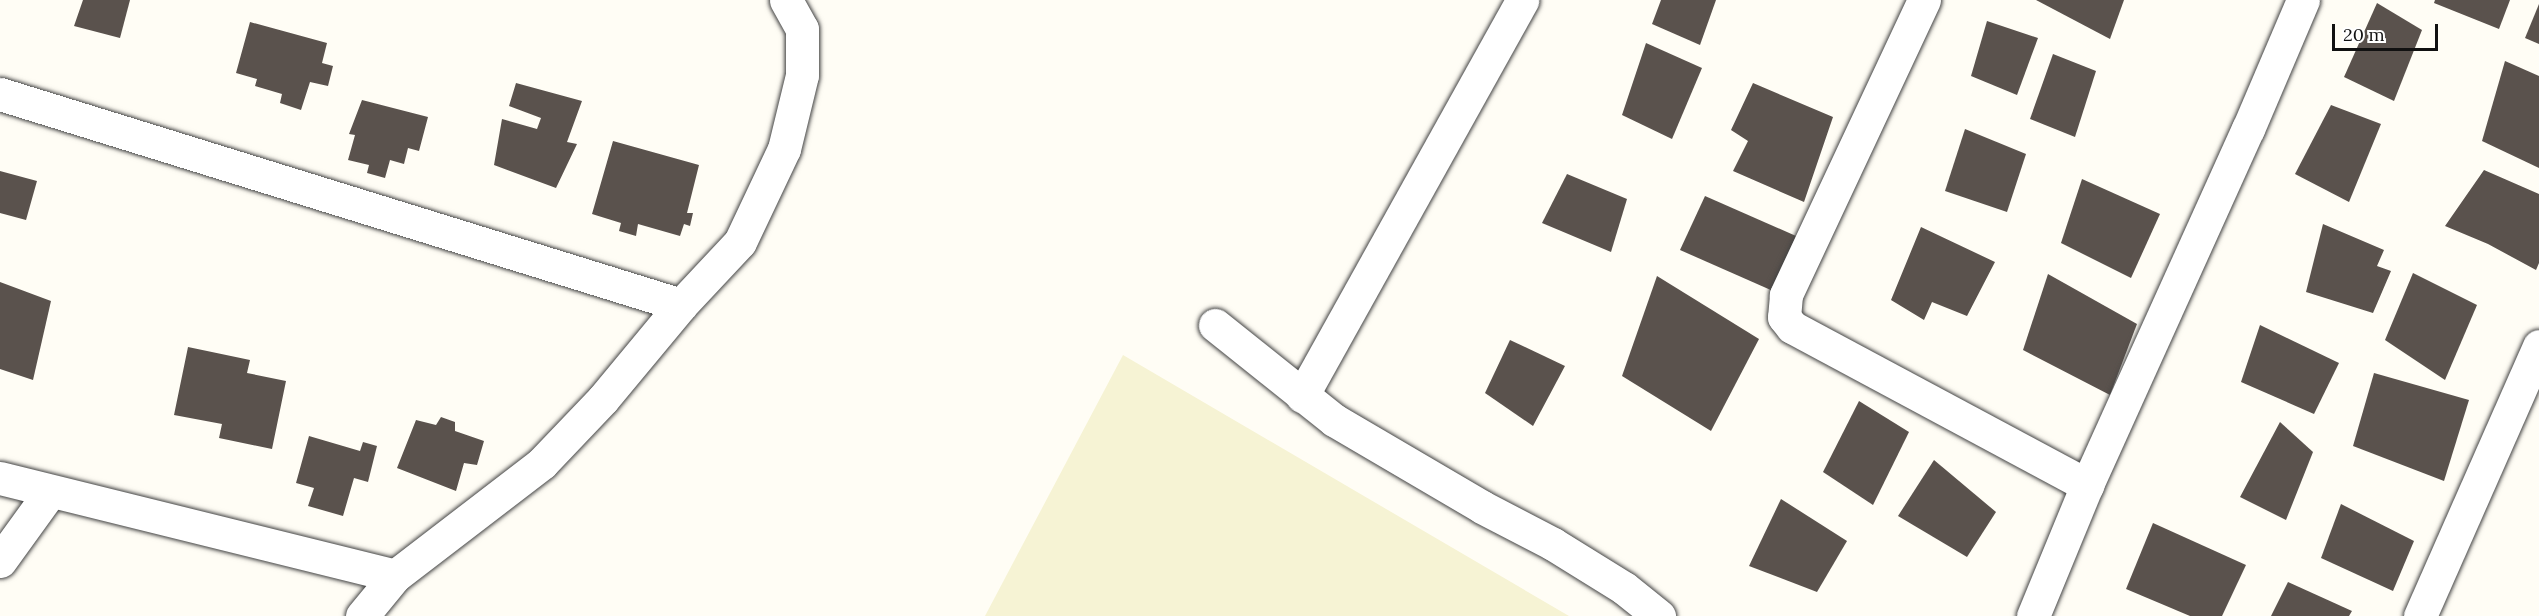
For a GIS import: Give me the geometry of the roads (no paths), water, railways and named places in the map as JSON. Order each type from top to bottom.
[{"type":"street","points":[[362,616],[395,576],[542,463],[603,399],[681,305],[740,242],[784,149],[802,75],[802,29],[786,0]]},
{"type":"street","points":[[1302,396],[1378,254],[1522,0]]},
{"type":"street","points":[[1924,0],[1786,295],[1784,317],[1792,327],[2087,485]]},
{"type":"street","points":[[2033,616],[2087,485],[2248,129],[2303,0]]},
{"type":"street","points":[[0,94],[681,305]]},
{"type":"street","points":[[1215,325],[1302,396],[1361,437],[1482,507],[1553,544],[1624,588],[1659,616]]},
{"type":"street","points":[[2420,616],[2539,346]]},
{"type":"street","points":[[0,478],[395,576]]},
{"type":"street","points":[[0,561],[50,492]]}]
